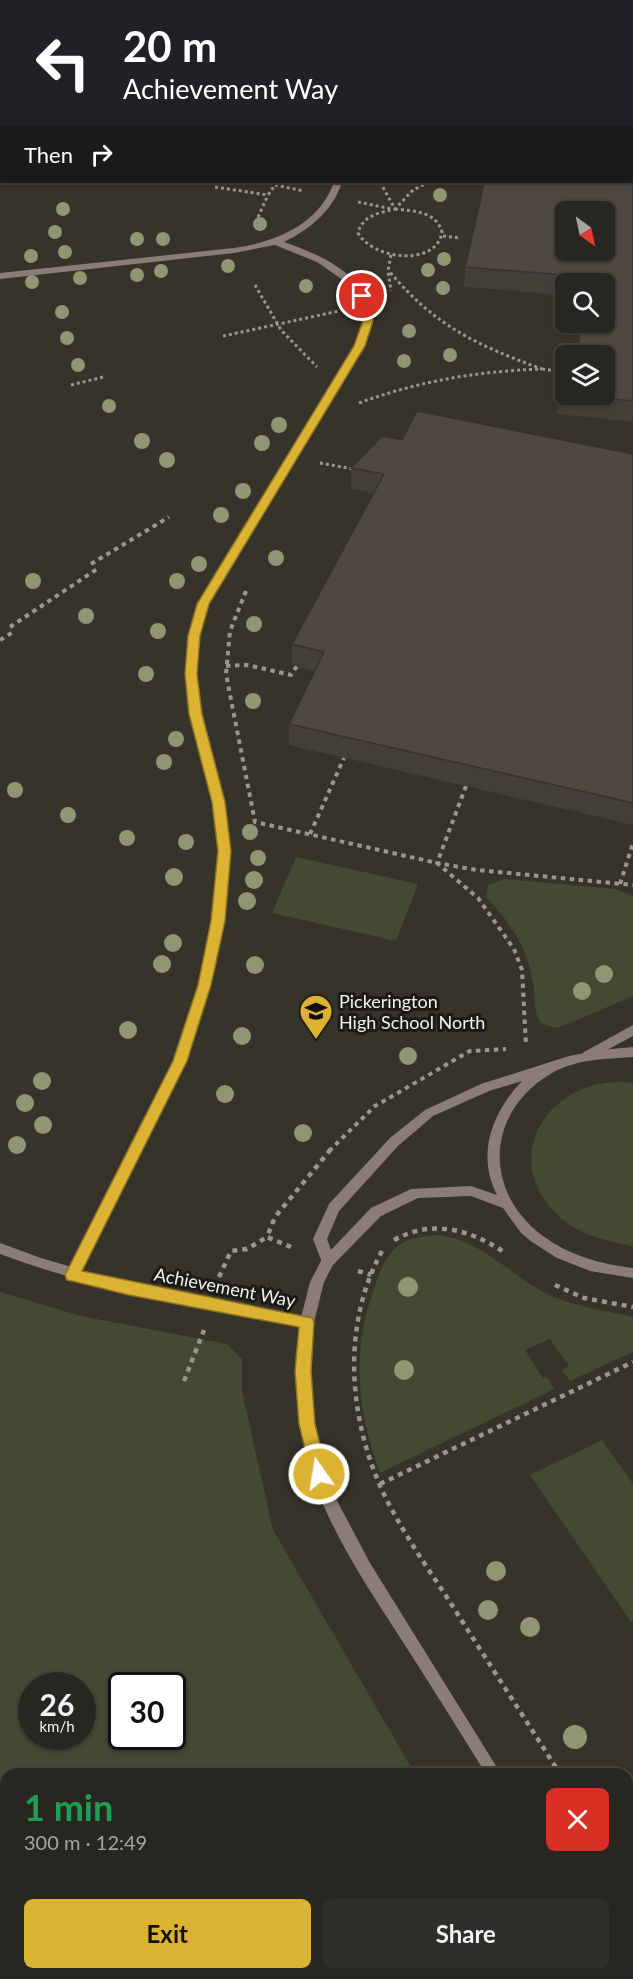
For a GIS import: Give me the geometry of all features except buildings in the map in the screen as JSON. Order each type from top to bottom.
[{"type":"street","points":[[0,276],[230,250],[276,242],[300,230],[320,212],[332,197],[338,183]]},
{"type":"street","points":[[72,1275],[180,1061],[205,985],[218,921],[224,851],[219,802],[196,714],[191,674],[194,636],[203,604],[360,346],[368,321],[362,296],[345,277],[323,262],[276,242]]},
{"type":"street","points":[[328,1261],[320,1239],[334,1208],[394,1142],[429,1113],[485,1087],[548,1070],[588,1055],[633,1030]]},
{"type":"street","points":[[588,1055],[633,1052]]},
{"type":"street","points":[[548,1070],[517,1093],[497,1124],[492,1160],[502,1197],[526,1230],[563,1256],[608,1272],[633,1273]]},
{"type":"street","points":[[307,1322],[317,1282],[328,1261],[376,1212],[416,1194],[471,1191],[507,1204]]},
{"type":"street","name":"Achievement Way","points":[[0,1248],[72,1275],[129,1289],[307,1322],[303,1371],[307,1424],[322,1484],[338,1520],[363,1565],[490,1768]]},
{"type":"path","points":[[258,217],[276,183]]},
{"type":"path","points":[[381,183],[395,209]]},
{"type":"path","points":[[332,197],[395,209],[422,213],[434,218],[441,225],[443,236],[435,248],[423,253],[391,255],[371,250],[358,237],[357,229],[361,222],[369,216],[395,209],[413,190],[427,183]]},
{"type":"path","points":[[215,187],[268,195]]},
{"type":"path","points":[[443,236],[461,238]]},
{"type":"path","points":[[391,255],[388,271],[392,299]]},
{"type":"path","points":[[388,271],[411,298],[448,329],[497,353],[542,369]]},
{"type":"path","points":[[255,285],[277,324],[303,356],[357,395],[351,406],[402,389],[454,376],[508,370],[555,371]]},
{"type":"path","points":[[223,336],[349,308]]},
{"type":"path","points":[[71,385],[103,377]]},
{"type":"path","points":[[324,453],[319,463],[357,470]]},
{"type":"path","points":[[91,564],[169,517]]},
{"type":"path","points":[[10,627],[97,569]]},
{"type":"path","points":[[249,587],[230,629],[226,666],[231,704],[255,822],[477,870],[633,885]]},
{"type":"path","points":[[0,640],[15,631]]},
{"type":"path","points":[[226,666],[247,665],[291,675],[297,666]]},
{"type":"path","points":[[310,834],[344,758]]},
{"type":"path","points":[[437,863],[466,786]]},
{"type":"path","points":[[620,884],[633,843]]},
{"type":"path","points":[[437,863],[478,898],[514,949],[522,970],[526,1048]]},
{"type":"path","points":[[506,1253],[473,1233],[433,1227],[413,1230],[396,1238],[382,1251],[365,1292],[356,1328],[353,1356],[354,1392],[359,1427],[380,1484],[395,1516],[556,1768]]},
{"type":"path","points":[[550,1283],[584,1298],[633,1307]]},
{"type":"path","points":[[184,1381],[197,1349]]},
{"type":"path","points":[[380,1484],[633,1362]]},
{"type":"green space","points":[[296,857],[418,884],[396,941],[272,913]]},
{"type":"green space","points":[[504,879],[616,889],[633,896],[633,996],[563,1026],[555,1028],[541,1023],[535,1008],[530,969],[522,946],[503,916],[486,897],[488,885]]},
{"type":"green space","points":[[604,1083],[633,1083],[633,1246],[631,1246],[587,1234],[563,1220],[542,1196],[532,1172],[532,1147],[541,1125],[556,1106],[577,1091]]},
{"type":"green space","points":[[438,1235],[469,1244],[523,1280],[552,1296],[582,1306],[633,1317],[633,1352],[570,1381],[562,1370],[569,1366],[550,1339],[525,1350],[543,1378],[547,1377],[554,1389],[380,1473],[366,1427],[360,1381],[362,1335],[367,1312],[381,1269],[391,1252],[406,1241]]},
{"type":"green space","points":[[0,1292],[81,1316],[227,1344],[242,1359],[242,1391],[273,1530],[412,1768],[0,1768]]},
{"type":"green space","points":[[602,1440],[633,1484],[633,1621],[631,1622],[530,1475]]},
{"type":"place","name":"Pickerington High School North","points":[[316,1040]]},
{"type":"route","points":[[319,1474],[307,1424],[303,1371],[307,1322],[129,1289],[72,1275],[180,1061],[205,985],[218,921],[224,851],[219,802],[196,714],[191,674],[194,636],[203,604],[360,346],[368,321],[362,296]]}]
